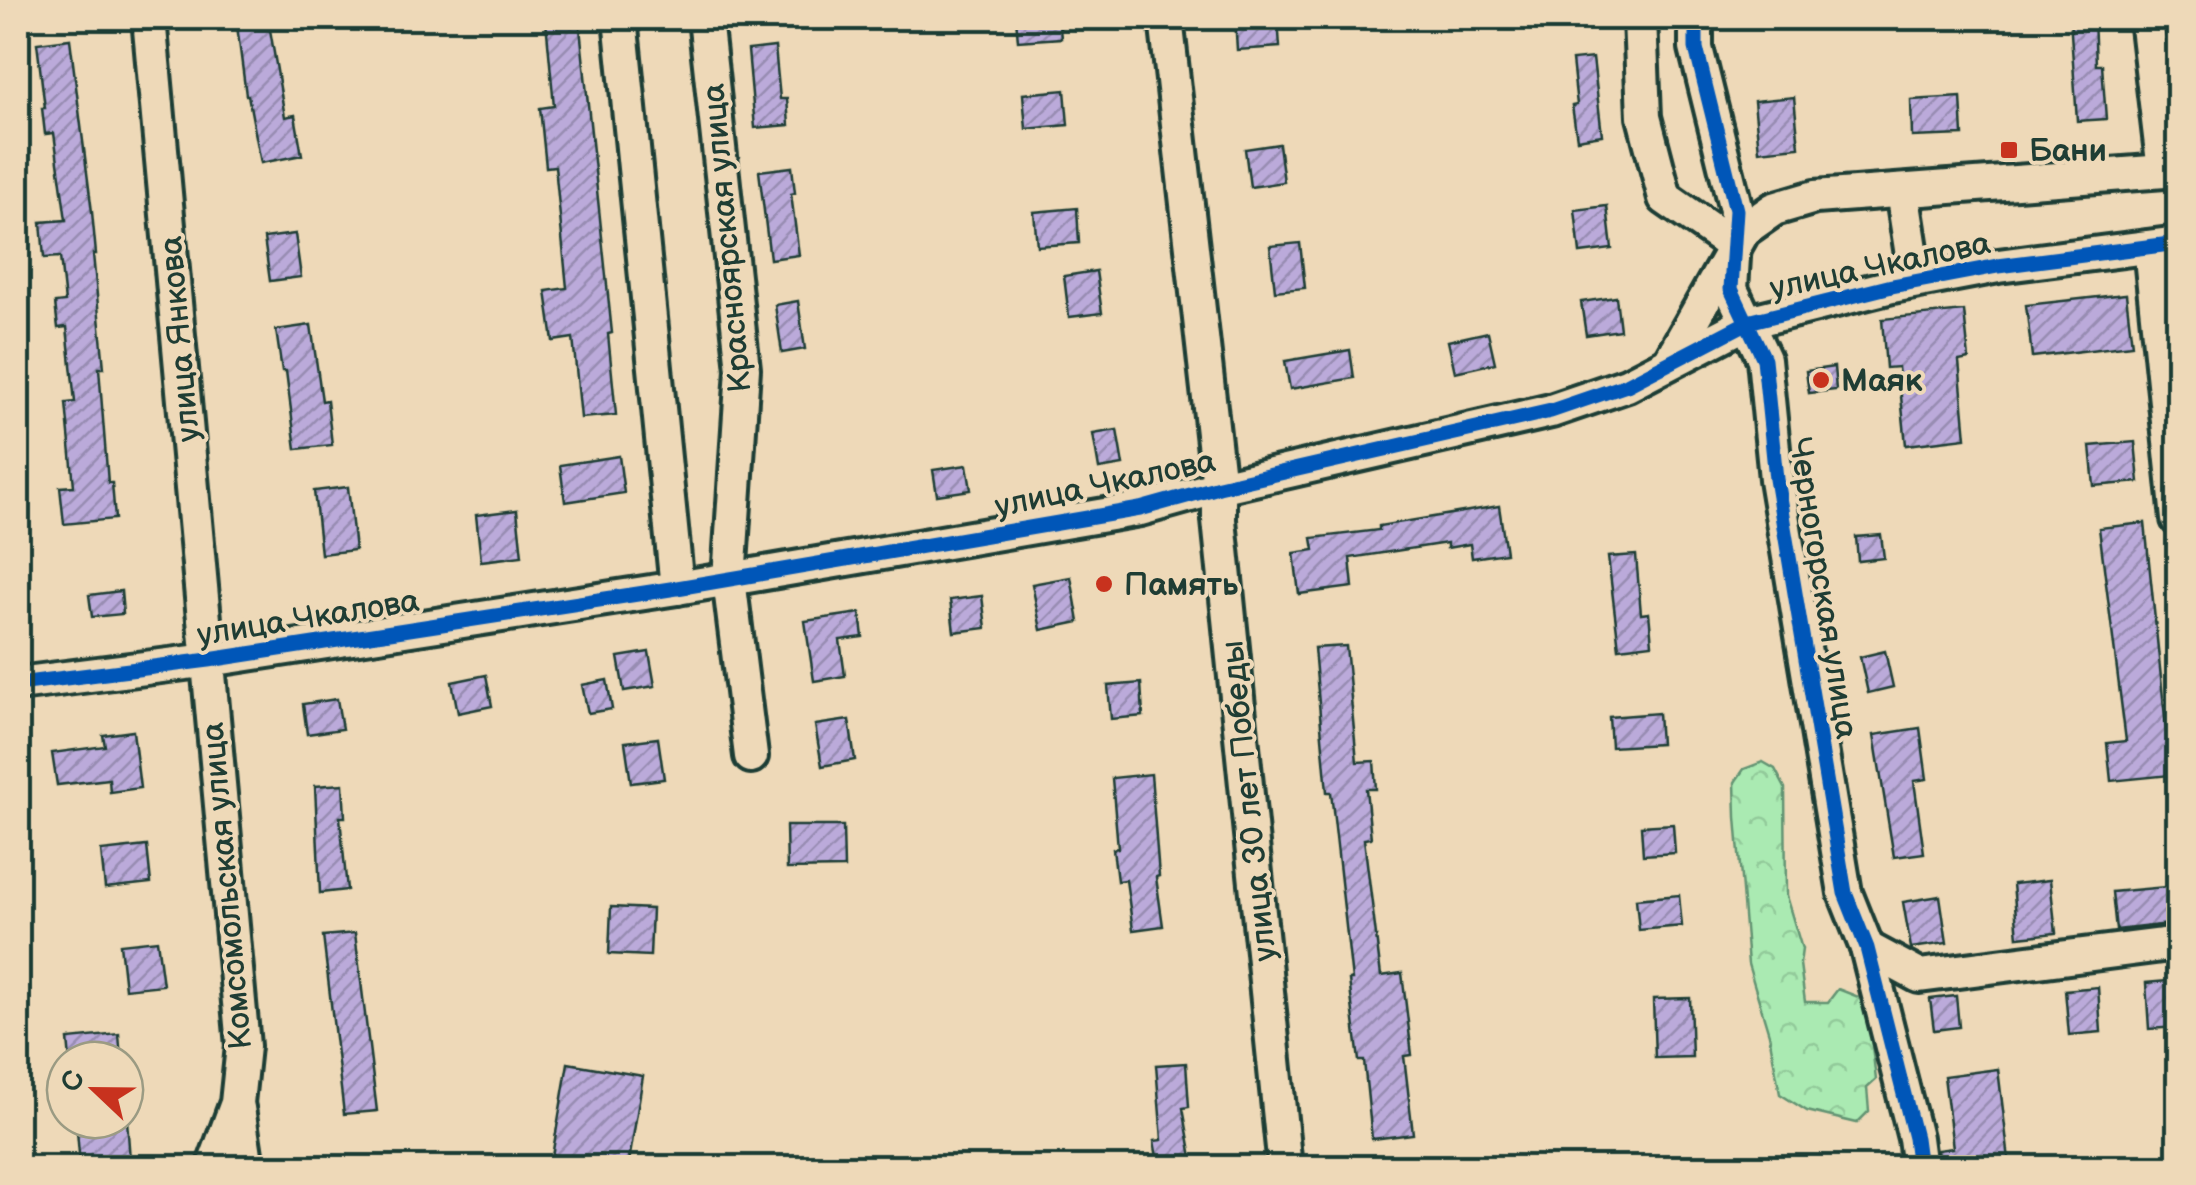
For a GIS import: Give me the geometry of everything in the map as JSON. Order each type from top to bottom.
[{"type":"street","name":"улица Янкова","points":[[150,18],[209,660]]},
{"type":"street","points":[[620,18],[677,588]]},
{"type":"street","name":"Красноярская улица","points":[[705,18],[743,369],[729,578],[751,756]]},
{"type":"street","name":"улица 30 лет Победы","points":[[1166,18],[1219,488],[1285,1168]]},
{"type":"street","points":[[1640,18],[1644,117],[1665,198],[1734,246]]},
{"type":"street","name":"Черногорская улица","points":[[1696,18],[1696,48],[1736,210],[1731,289],[1764,359],[1776,480],[1846,893],[1867,948],[1919,1168]]},
{"type":"street","points":[[2146,18],[2175,172]]},
{"type":"street","name":"улица Чкалова","points":[[1670,362],[1744,230],[1774,209],[1816,197],[2175,172]]},
{"type":"street","points":[[1902,191],[1916,282]]},
{"type":"street","name":"улица Чкалова","points":[[18,684],[209,660],[677,588],[1140,509],[1552,411],[1627,385],[1748,322],[1998,266],[2164,245]]},
{"type":"street","points":[[2164,245],[2178,519]]},
{"type":"street","name":"Комсомольская улица","points":[[209,660],[243,1046],[237,1103],[213,1168]]},
{"type":"street","points":[[1867,948],[1919,976],[2178,942]]},
{"type":"street","points":[[237,1103],[246,1168]]},
{"type":"green space","points":[[1763,762],[1775,769],[1785,788],[1786,896],[1802,949],[1805,1002],[1828,1002],[1838,989],[1861,998],[1870,1028],[1876,1080],[1867,1088],[1869,1111],[1857,1123],[1807,1111],[1780,1094],[1769,1034],[1748,964],[1736,817],[1735,782],[1744,769]]},
{"type":"building","points":[[236,18],[268,18],[285,117],[295,115],[302,155],[261,163],[246,95]]},
{"type":"building","points":[[579,18],[612,333],[608,334],[616,415],[581,418],[573,338],[553,341],[546,291],[567,288],[555,166],[546,167],[540,108],[554,106],[546,21]]},
{"type":"building","points":[[1016,18],[1059,18],[1061,38],[1018,41]]},
{"type":"building","points":[[1235,18],[1278,18],[1280,47],[1237,50]]},
{"type":"building","points":[[2070,18],[2094,18],[2096,65],[2102,65],[2106,119],[2077,121]]},
{"type":"building","points":[[70,39],[96,254],[104,368],[99,368],[108,483],[112,483],[115,519],[64,524],[60,487],[74,486],[66,403],[75,402],[67,327],[58,328],[55,303],[65,302],[60,257],[44,258],[41,222],[66,220],[54,133],[45,134],[37,43]]},
{"type":"building","points":[[775,47],[780,99],[787,99],[789,125],[755,128],[748,50]]},
{"type":"building","points":[[1593,58],[1602,135],[1577,139],[1572,60]]},
{"type":"building","points":[[1065,90],[1068,125],[1026,129],[1023,94]]},
{"type":"building","points":[[1794,97],[1799,147],[1759,151],[1754,101]]},
{"type":"building","points":[[1961,97],[1963,135],[1912,137],[1911,100]]},
{"type":"building","points":[[1279,144],[1284,182],[1250,187],[1245,149]]},
{"type":"building","points":[[792,167],[795,193],[791,194],[799,255],[770,259],[759,171]]},
{"type":"building","points":[[1607,206],[1612,249],[1580,253],[1575,210]]},
{"type":"building","points":[[1077,208],[1079,243],[1037,246],[1034,212]]},
{"type":"building","points":[[295,234],[301,277],[270,281],[264,238]]},
{"type":"building","points":[[1300,243],[1305,288],[1275,291],[1270,246]]},
{"type":"building","points":[[1096,271],[1102,313],[1069,317],[1064,276]]},
{"type":"building","points":[[2126,294],[2132,345],[2032,357],[2026,305]]},
{"type":"building","points":[[1616,297],[1620,330],[1586,335],[1581,302]]},
{"type":"building","points":[[798,301],[805,349],[782,353],[775,305]]},
{"type":"building","points":[[1964,311],[1969,359],[1959,361],[1966,438],[1906,445],[1898,367],[1886,368],[1882,319]]},
{"type":"building","points":[[311,325],[332,445],[296,449],[286,371],[282,371],[276,330]]},
{"type":"building","points":[[1488,332],[1495,363],[1455,372],[1448,341]]},
{"type":"building","points":[[1350,350],[1354,378],[1290,389],[1285,361]]},
{"type":"building","name":"Маяк","points":[[1834,367],[1836,390],[1809,393],[1806,371]]},
{"type":"building","points":[[1117,430],[1123,465],[1099,469],[1093,434]]},
{"type":"building","points":[[2135,442],[2139,482],[2094,486],[2090,446]]},
{"type":"building","points":[[619,456],[624,493],[565,502],[560,465]]},
{"type":"building","points":[[967,465],[971,490],[937,495],[933,470]]},
{"type":"building","points":[[348,487],[355,550],[321,554],[314,491]]},
{"type":"building","points":[[1499,506],[1506,553],[1472,558],[1470,544],[1447,548],[1447,543],[1350,558],[1353,587],[1299,594],[1294,553],[1314,550],[1312,538],[1379,530],[1379,526]]},
{"type":"building","points":[[517,510],[522,556],[481,561],[476,515]]},
{"type":"building","points":[[2145,523],[2171,775],[2111,781],[2107,743],[2126,741],[2099,528]]},
{"type":"building","points":[[1881,535],[1884,558],[1858,561],[1856,537]]},
{"type":"building","points":[[1636,555],[1641,614],[1649,613],[1652,644],[1619,648],[1608,557]]},
{"type":"building","points":[[1071,577],[1079,622],[1041,630],[1032,584]]},
{"type":"building","points":[[121,591],[123,614],[92,617],[89,595]]},
{"type":"building","points":[[982,596],[986,628],[954,632],[950,600]]},
{"type":"building","points":[[860,613],[863,637],[840,640],[845,676],[814,681],[805,621]]},
{"type":"building","points":[[1346,646],[1357,762],[1374,761],[1376,789],[1366,789],[1371,838],[1364,839],[1381,976],[1402,973],[1412,1055],[1404,1056],[1413,1134],[1372,1139],[1364,1061],[1359,1061],[1349,980],[1314,648]]},
{"type":"building","points":[[1885,651],[1893,687],[1868,693],[1860,657]]},
{"type":"building","points":[[649,652],[655,686],[624,691],[618,657]]},
{"type":"building","points":[[486,675],[492,706],[458,713],[452,682]]},
{"type":"building","points":[[607,680],[612,709],[588,713],[582,685]]},
{"type":"building","points":[[1141,683],[1143,716],[1111,719],[1108,686]]},
{"type":"building","points":[[337,699],[342,729],[307,734],[303,704]]},
{"type":"building","points":[[1658,713],[1660,744],[1611,747],[1609,717]]},
{"type":"building","points":[[849,720],[855,760],[822,766],[815,725]]},
{"type":"building","points":[[1920,728],[1927,779],[1914,781],[1924,853],[1894,857],[1874,735]]},
{"type":"building","points":[[133,731],[140,788],[110,792],[109,779],[57,785],[52,753],[105,746],[103,735]]},
{"type":"building","points":[[658,738],[664,779],[631,783],[625,742]]},
{"type":"building","points":[[1151,774],[1159,876],[1156,877],[1163,926],[1133,930],[1126,880],[1117,881],[1112,778]]},
{"type":"building","points":[[343,784],[345,817],[340,817],[347,890],[320,893],[315,786]]},
{"type":"building","points":[[1673,824],[1675,853],[1643,855],[1641,826]]},
{"type":"building","points":[[786,826],[843,826],[844,868],[787,869]]},
{"type":"building","points":[[147,846],[151,883],[105,888],[101,851]]},
{"type":"building","points":[[2050,880],[2056,933],[2018,937],[2013,884]]},
{"type":"building","points":[[2176,886],[2178,923],[2116,930],[2112,892]]},
{"type":"building","points":[[1679,895],[1682,926],[1639,930],[1636,899]]},
{"type":"building","points":[[1940,896],[1947,943],[1911,948],[1903,902]]},
{"type":"building","points":[[611,907],[652,909],[650,956],[609,954]]},
{"type":"building","points":[[355,933],[377,1111],[344,1114],[323,936]]},
{"type":"building","points":[[157,940],[163,985],[125,989],[120,944]]},
{"type":"building","points":[[2178,980],[2178,1027],[2149,1029],[2146,983]]},
{"type":"building","points":[[2098,987],[2101,1032],[2069,1035],[2065,990]]},
{"type":"building","points":[[1956,996],[1959,1027],[1934,1030],[1930,999]]},
{"type":"building","points":[[1690,998],[1692,1057],[1655,1058],[1653,999]]},
{"type":"building","points":[[119,1034],[119,1040],[68,1040]]},
{"type":"building","points":[[568,1063],[643,1076],[628,1168],[550,1168]]},
{"type":"building","points":[[1186,1063],[1189,1107],[1183,1108],[1194,1168],[1159,1168],[1154,1141],[1162,1140],[1156,1065]]},
{"type":"building","points":[[1998,1069],[2010,1168],[1939,1168],[1937,1150],[1953,1148],[1944,1076]]},
{"type":"building","points":[[78,1140],[128,1140],[130,1160],[80,1165]]},
{"type":"cycle path","points":[[1696,18],[1696,48],[1736,210],[1731,289],[1764,359],[1776,479],[1845,893],[1867,948],[1915,1138],[1919,1168]]},
{"type":"cycle path","points":[[18,684],[209,660],[677,588],[1140,509],[1219,487],[1551,411],[1627,385],[1748,322],[1892,286],[1998,266],[2178,243]]},
{"type":"place","name":"Бани","points":[[2009,150]]},
{"type":"place","name":"Маяк","points":[[1821,380]]},
{"type":"place","name":"Память","points":[[1104,584]]}]
